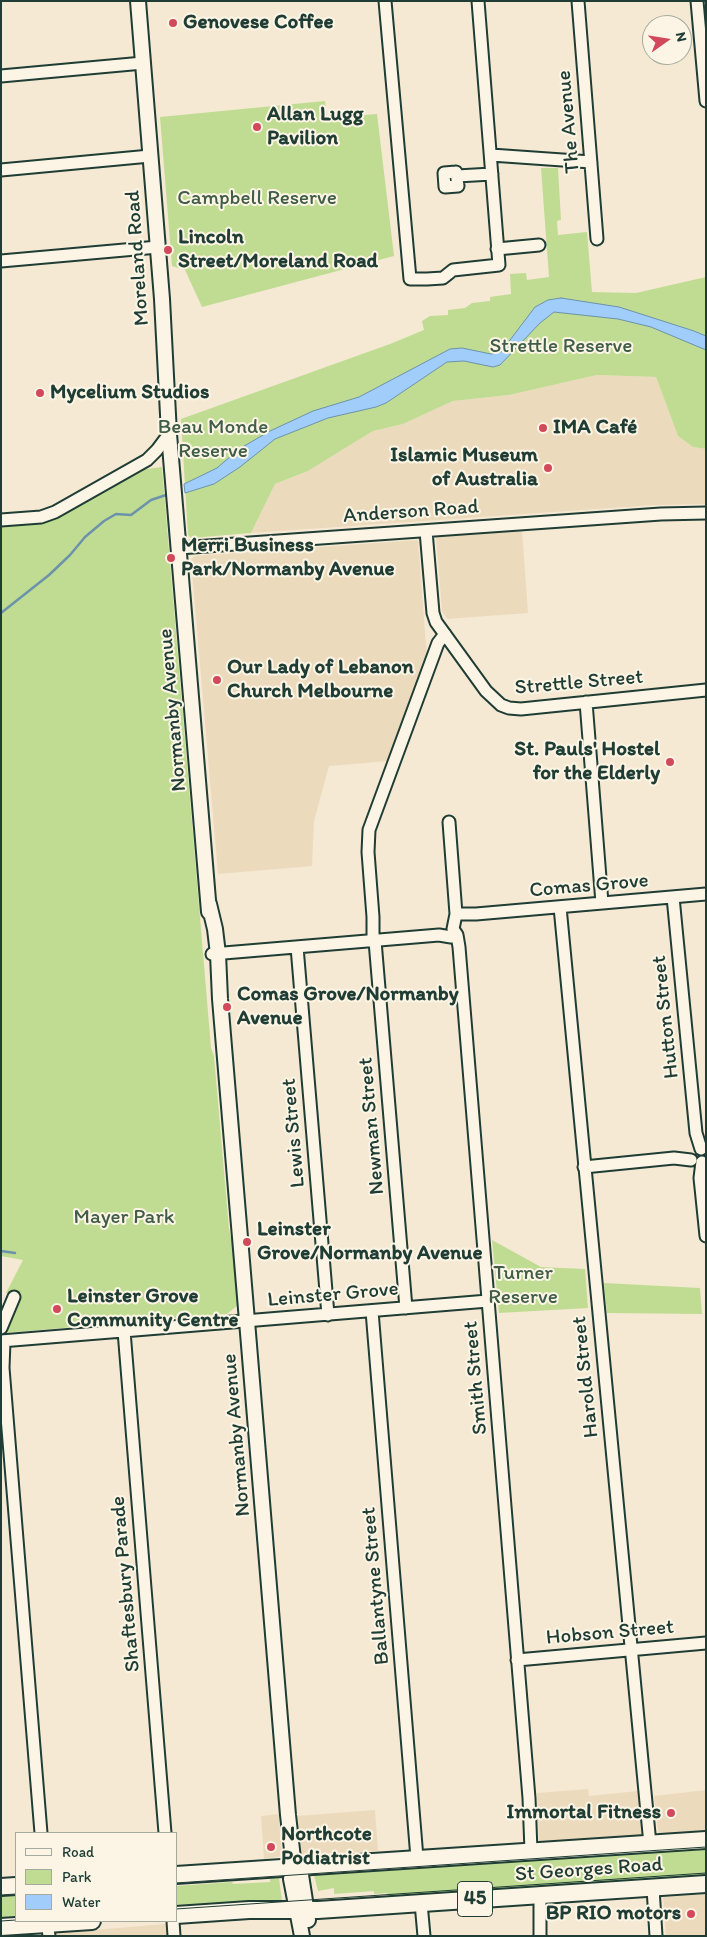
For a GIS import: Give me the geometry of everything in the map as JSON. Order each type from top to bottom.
[{"type":"highway","name":"St Georges Road","points":[[178,1875],[706,1840]]},
{"type":"highway","name":"St Georges Road","points":[[178,1915],[248,1910],[302,1910],[706,1884]]},
{"type":"highway","points":[[1,1888],[15,1886]]},
{"type":"highway","points":[[1,1927],[81,1922]]},
{"type":"main road","name":"Moreland Road","points":[[138,1],[158,246],[169,434],[176,511]]},
{"type":"main road","name":"Normanby Avenue","points":[[176,511],[209,904],[220,999],[261,1474],[288,1815],[294,1867],[291,1879],[310,1936]]},
{"type":"main road","name":"Normanby Avenue","points":[[302,1910],[302,1936]]},
{"type":"street","points":[[386,1],[410,279],[443,278],[453,270],[499,265],[478,1]]},
{"type":"street","name":"The Avenue","points":[[578,1],[597,239]]},
{"type":"street","points":[[697,1],[706,101]]},
{"type":"street","points":[[1,76],[143,63]]},
{"type":"street","points":[[491,155],[591,162]]},
{"type":"street","points":[[1,170],[150,156]]},
{"type":"street","points":[[457,176],[492,174]]},
{"type":"street","points":[[497,249],[539,245]]},
{"type":"street","points":[[1,261],[158,246]]},
{"type":"street","points":[[1,520],[49,514],[147,460],[158,450],[169,434]]},
{"type":"street","points":[[147,460],[162,459],[172,470]]},
{"type":"street","name":"Anderson Road","points":[[179,548],[661,514],[706,513]]},
{"type":"street","points":[[426,530],[433,613],[436,622],[454,647],[433,659]]},
{"type":"street","name":"Newman Street","points":[[406,1308],[374,941],[368,852],[369,830],[438,643],[445,634]]},
{"type":"street","name":"Strettle Street","points":[[454,647],[492,698],[505,707],[521,708],[706,690]]},
{"type":"street","points":[[586,702],[602,903]]},
{"type":"street","name":"Smith Street","points":[[449,822],[533,1851]]},
{"type":"street","name":"Comas Grove","points":[[215,954],[439,935],[451,937],[457,925],[476,914],[706,894]]},
{"type":"street","name":"Hutton Street","points":[[673,897],[706,1236]]},
{"type":"street","name":"Harold Street","points":[[560,907],[650,1844]]},
{"type":"street","name":"Lewis Street","points":[[297,947],[328,1315]]},
{"type":"street","points":[[584,1167],[699,1156]]},
{"type":"street","points":[[1,1328],[14,1297]]},
{"type":"street","name":"Leinster Grove","points":[[3,1341],[488,1301]]},
{"type":"street","name":"Ballantyne Street","points":[[372,1311],[418,1858]]},
{"type":"street","name":"Shaftesbury Parade","points":[[124,1331],[165,1832]]},
{"type":"street","points":[[3,1341],[2,1366],[41,1832]]},
{"type":"street","name":"Hobson Street","points":[[517,1660],[706,1643]]},
{"type":"street","points":[[652,1888],[656,1936]]},
{"type":"street","points":[[537,1895],[540,1930]]},
{"type":"street","points":[[421,1903],[424,1936]]},
{"type":"street","points":[[173,1922],[174,1936]]},
{"type":"shaded area","points":[[597,375],[656,377],[678,436],[693,447],[706,449],[706,504],[655,505],[251,533],[275,484],[308,471],[373,431],[403,424],[453,401],[509,395]]},
{"type":"shaded area","points":[[522,530],[528,613],[447,619],[442,611],[436,536]]},
{"type":"shaded area","points":[[418,540],[427,658],[388,761],[329,766],[314,821],[312,866],[218,874],[191,560],[194,556]]},
{"type":"shaded area","points":[[588,1789],[589,1796],[638,1791],[642,1837],[539,1843],[537,1793]]},
{"type":"shaded area","points":[[706,1790],[706,1834],[659,1839],[654,1796]]},
{"type":"shaded area","points":[[375,1810],[378,1851],[302,1855],[297,1816]]},
{"type":"shaded area","points":[[279,1814],[282,1856],[264,1859],[261,1816]]},
{"type":"shaded area","points":[[706,1894],[706,1936],[666,1936],[663,1897]]},
{"type":"shaded area","points":[[166,1924],[167,1936],[56,1936],[56,1933]]},
{"type":"green space","name":"Campbell Reserve","points":[[325,101],[327,118],[377,114],[394,256],[202,307],[185,270],[172,266],[160,117]]},
{"type":"green space","points":[[541,168],[558,168],[561,220],[557,221],[558,235],[587,232],[592,292],[636,293],[706,277],[706,449],[693,447],[678,436],[656,377],[597,375],[509,395],[453,401],[403,424],[373,431],[308,471],[275,484],[251,533],[191,538],[188,535],[181,419],[424,330],[422,321],[430,316],[448,315],[448,310],[465,308],[472,303],[490,301],[490,297],[511,294],[510,274],[526,273],[527,280],[549,277]]},
{"type":"green space","name":"Mayer Park","points":[[162,467],[211,1048],[214,1056],[229,1229],[233,1247],[238,1305],[227,1314],[4,1333],[18,1298],[6,1293],[23,1260],[1,1256],[1,525],[37,522],[138,470]]},
{"type":"green space","name":"Turner Reserve","points":[[492,1240],[541,1267],[585,1269],[588,1308],[499,1313]]},
{"type":"green space","points":[[604,1283],[700,1288],[702,1314],[607,1313]]},
{"type":"green space","points":[[706,1849],[706,1880],[395,1898],[386,1893],[374,1894],[374,1891],[334,1894],[334,1888],[318,1891],[314,1875],[451,1865]]},
{"type":"green space","points":[[279,1878],[282,1901],[178,1908],[178,1886],[232,1882],[233,1884],[270,1882],[270,1879]]},
{"type":"green space","points":[[15,1895],[15,1919],[1,1920],[1,1896]]},
{"type":"water","points":[[561,298],[619,307],[694,331],[706,336],[706,350],[651,327],[618,319],[554,312],[540,323],[500,365],[493,367],[464,361],[447,362],[386,403],[328,418],[275,439],[240,467],[214,484],[185,493],[184,484],[217,468],[239,449],[270,431],[313,411],[359,397],[450,349],[462,348],[491,354],[501,352],[535,307],[548,300]]},
{"type":"waterway","points":[[1,613],[49,575],[85,537],[104,521],[116,514],[131,515],[151,500],[169,494]]},
{"type":"waterway","points":[[1,1251],[15,1253]]},
{"type":"tram line","points":[[178,1883],[706,1847]]},
{"type":"tram line","points":[[178,1909],[706,1873]]},
{"type":"tram line","points":[[1,1895],[15,1894]]},
{"type":"tram line","points":[[1,1921],[15,1920]]},
{"type":"place","name":"Genovese Coffee","points":[[173,23]]},
{"type":"place","name":"Allan Lugg Pavilion","points":[[257,127]]},
{"type":"place","name":"Lincoln Street/Moreland Road","points":[[168,250]]},
{"type":"place","name":"Mycelium Studios","points":[[40,393]]},
{"type":"place","name":"IMA Café","points":[[543,428]]},
{"type":"place","name":"Islamic Museum of Australia","points":[[548,468]]},
{"type":"place","name":"Merri Business Park/Normanby Avenue","points":[[171,558]]},
{"type":"place","name":"Our Lady of Lebanon Church Melbourne","points":[[217,680]]},
{"type":"place","name":"St. Pauls' Hostel for the Elderly","points":[[670,762]]},
{"type":"place","name":"Comas Grove/Normanby Avenue","points":[[227,1007]]},
{"type":"place","name":"Leinster Grove/Normanby Avenue","points":[[247,1242]]},
{"type":"place","name":"Leinster Grove Community Centre","points":[[57,1309]]},
{"type":"place","name":"Immortal Fitness","points":[[671,1813]]},
{"type":"place","name":"Northcote Podiatrist","points":[[271,1847]]},
{"type":"place","name":"BP RIO motors","points":[[691,1914]]},
{"type":"park label","name":"Strettle Reserve","points":[[561,347]]},
{"type":"park label","name":"Beau Monde Reserve","points":[[213,440]]}]
